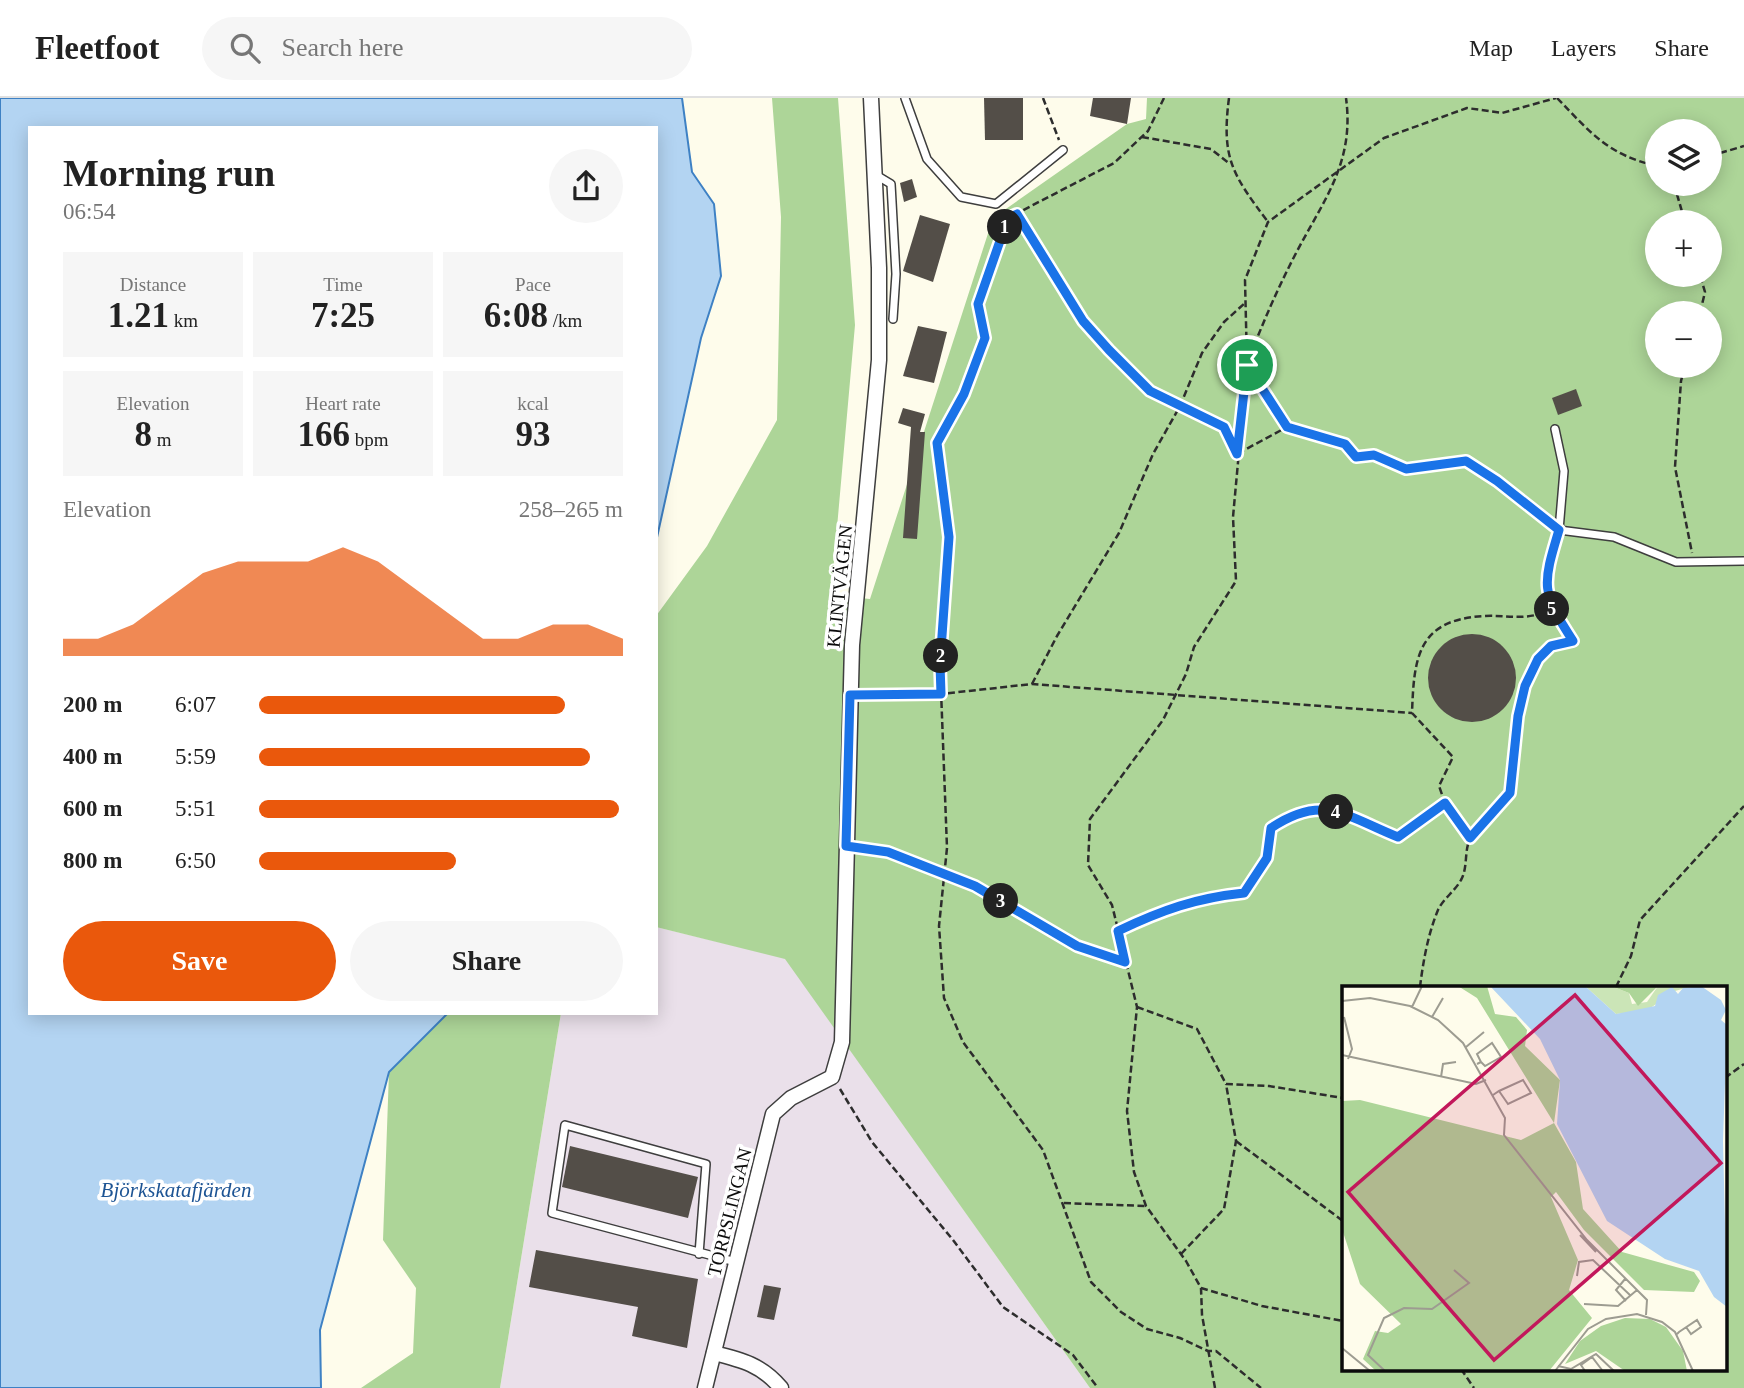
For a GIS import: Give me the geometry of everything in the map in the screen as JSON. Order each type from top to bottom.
[{"type":"street","name":"KLINTVÄGEN","points":[[832,1077],[842,1042],[850,695],[879,360],[876,175],[871,98]]},
{"type":"street","name":"TORPSLINGAN","points":[[705,1388],[772,1114],[791,1098],[832,1077]]},
{"type":"street","points":[[714,1353],[751,1362],[769,1373],[781,1388]]},
{"type":"lane","points":[[905,98],[927,159],[961,197],[996,204],[1063,150]]},
{"type":"lane","points":[[876,175],[891,184],[896,274],[893,319]]},
{"type":"lane","points":[[1555,429],[1564,471],[1559,530],[1545,582],[1553,610],[1573,641]]},
{"type":"lane","points":[[1559,530],[1614,537],[1665,560],[1694,563],[1744,561]]},
{"type":"lane","points":[[699,1254],[706,1164],[565,1125],[552,1213],[699,1254],[736,1262]]},
{"type":"path","points":[[1043,98],[1063,150]]},
{"type":"path","points":[[1164,98],[1142,137],[1114,163],[1008,218],[978,304],[985,338],[964,394],[937,443],[949,537],[940,664],[947,848],[939,926],[944,998],[963,1042],[1044,1150],[1091,1282],[1121,1312],[1147,1329],[1180,1338],[1208,1351],[1216,1351],[1261,1388]]},
{"type":"path","points":[[1229,98],[1224,133],[1234,176],[1268,222]]},
{"type":"path","points":[[1247,365],[1265,314],[1341,169],[1348,115],[1346,98]]},
{"type":"path","points":[[1215,1388],[1201,1288],[1181,1254],[1146,1206],[1134,1172],[1127,1111],[1137,1007],[1112,905],[1088,865],[1090,819],[1163,720],[1186,674],[1194,647],[1236,581],[1233,517],[1247,365],[1245,280],[1268,222],[1384,138],[1467,108],[1502,113],[1556,98],[1598,140],[1629,160],[1645,163]]},
{"type":"path","points":[[1142,137],[1211,149],[1231,165]]},
{"type":"path","points":[[1722,152],[1744,146]]},
{"type":"path","points":[[1017,214],[1083,321],[1150,391],[1224,427],[1237,454]]},
{"type":"path","points":[[1032,684],[1057,636],[1119,533],[1153,454],[1180,406],[1202,353],[1224,322],[1246,302]]},
{"type":"path","points":[[1247,365],[1287,427],[1345,444],[1356,457],[1374,455],[1406,469],[1466,461],[1478,467],[1559,530]]},
{"type":"path","points":[[1682,378],[1675,467],[1694,563]]},
{"type":"path","points":[[1237,454],[1287,427]]},
{"type":"path","points":[[1412,713],[1416,657],[1427,639],[1443,627],[1484,616],[1525,619],[1553,610]]},
{"type":"path","points":[[1420,986],[1423,960],[1439,908],[1462,880],[1470,838],[1510,793],[1518,716],[1525,686],[1538,659],[1551,646],[1573,641]]},
{"type":"path","points":[[850,695],[941,694],[1032,684],[1412,713],[1453,757],[1439,786],[1445,803],[1470,838]]},
{"type":"path","points":[[1118,931],[1169,907],[1208,897],[1244,893],[1267,858],[1271,828],[1292,814],[1323,807],[1398,837],[1445,803]]},
{"type":"path","points":[[1616,986],[1631,956],[1640,920],[1744,806]]},
{"type":"path","points":[[846,846],[888,852],[975,886],[1077,946],[1125,962]]},
{"type":"path","points":[[1137,1007],[1196,1029],[1226,1084],[1236,1141],[1224,1209],[1181,1254]]},
{"type":"path","points":[[1726,1077],[1744,1064]]},
{"type":"path","points":[[832,1077],[872,1142],[953,1240],[1003,1307],[1073,1355],[1098,1388]]},
{"type":"path","points":[[1226,1084],[1269,1086],[1342,1098]]},
{"type":"path","points":[[1236,1141],[1342,1220]]},
{"type":"path","points":[[1064,1203],[1146,1206]]},
{"type":"path","points":[[1201,1288],[1262,1306],[1342,1321]]},
{"type":"path","points":[[1462,1370],[1475,1388]]},
{"type":"shaded area","points":[[658,927],[785,958],[1090,1388],[500,1388],[561,1015],[658,1015]]},
{"type":"green space","points":[[772,98],[838,98],[855,325],[831,595],[870,599],[993,218],[1127,124],[1146,119],[1147,98],[1744,98],[1744,1388],[1090,1388],[785,959],[658,927],[658,613],[707,546],[777,420],[781,217]]},
{"type":"green space","points":[[446,1015],[561,1015],[500,1388],[361,1388],[413,1353],[416,1288],[383,1240],[389,1072]]},
{"type":"water","name":"Björkskatafjärden","points":[[0,98],[682,98],[692,172],[714,204],[721,276],[701,338],[658,533],[658,126],[28,126],[28,1015],[446,1015],[389,1072],[320,1330],[321,1388],[0,1388]]},
{"type":"building","points":[[984,98],[1023,98],[1023,140],[985,140]]},
{"type":"building","points":[[1093,98],[1131,98],[1127,124],[1090,116]]},
{"type":"building","points":[[912,179],[917,197],[904,202],[900,183]]},
{"type":"building","points":[[920,215],[950,224],[933,282],[903,271]]},
{"type":"building","points":[[918,326],[947,332],[934,383],[903,376]]},
{"type":"building","points":[[1576,389],[1582,406],[1558,415],[1552,398]]},
{"type":"building","points":[[903,408],[925,414],[920,432],[925,432],[917,539],[903,538],[911,427],[898,423]]},
{"type":"building","points":[[1472,634],[1497,641],[1509,653],[1516,678],[1509,703],[1497,715],[1472,722],[1447,715],[1435,703],[1428,678],[1435,653],[1447,641]]},
{"type":"building","points":[[570,1146],[698,1177],[688,1218],[562,1187]]},
{"type":"building","points":[[536,1250],[698,1279],[687,1348],[632,1336],[638,1307],[529,1287]]},
{"type":"building","points":[[764,1285],[781,1288],[774,1320],[757,1317]]},
{"type":"route","points":[[1017,214],[1083,321],[1109,350],[1150,391],[1224,427],[1237,454],[1247,365],[1287,427],[1303,434],[1345,444],[1356,457],[1374,455],[1406,469],[1466,461],[1497,481],[1559,530],[1545,582],[1553,610],[1573,641],[1551,646],[1538,659],[1525,686],[1518,716],[1510,793],[1470,838],[1445,803],[1398,837],[1323,807],[1292,814],[1271,828],[1267,858],[1244,893],[1208,897],[1169,907],[1118,931],[1125,962],[1077,946],[975,886],[888,852],[846,846],[850,695],[941,694],[940,664],[949,537],[937,443],[964,394],[985,338],[978,304],[1008,218],[1017,214]]}]
